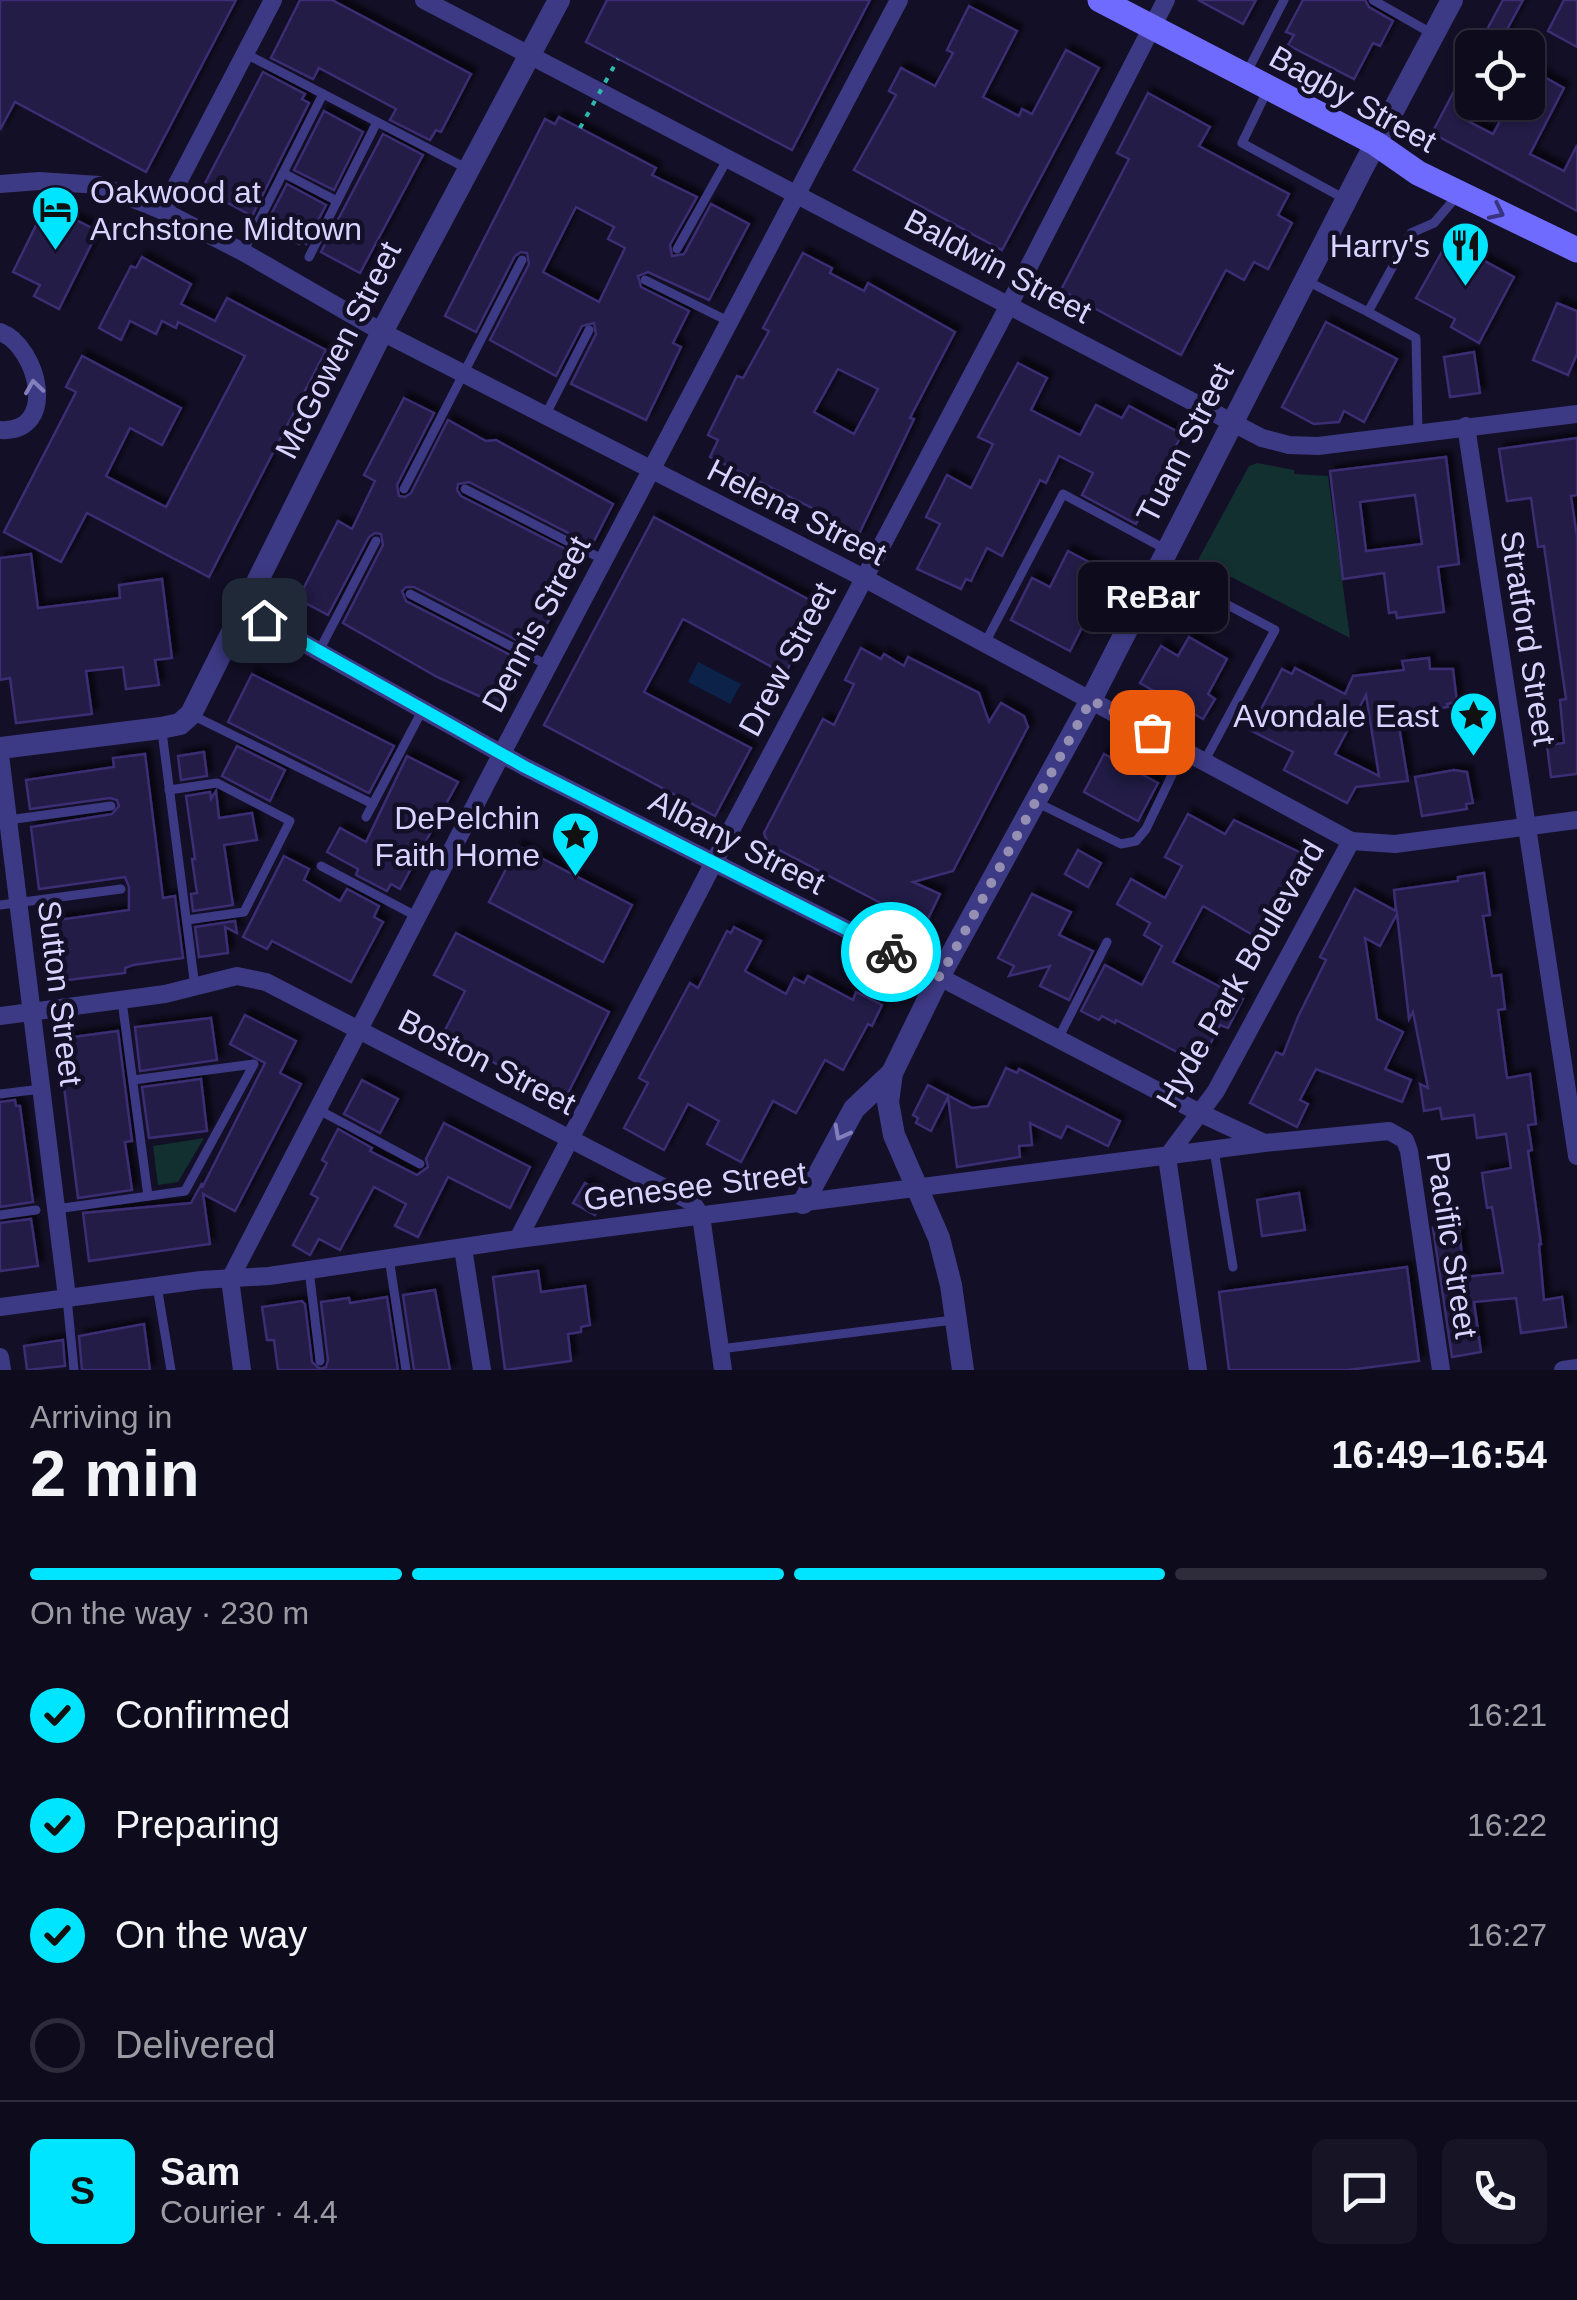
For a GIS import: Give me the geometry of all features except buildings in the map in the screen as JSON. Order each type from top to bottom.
[{"type":"main road","name":"Bagby Street","points":[[1100,0],[1375,143],[1418,173],[1577,250]]},
{"type":"street","points":[[163,211],[273,0]]},
{"type":"street","name":"Baldwin Street","points":[[424,0],[1262,438],[1289,445],[1318,446],[1577,413]]},
{"type":"street","name":"McGowen Street","points":[[175,723],[244,609],[382,332],[559,0]]},
{"type":"street","name":"Dennis Street","points":[[230,1278],[899,0]]},
{"type":"street","name":"Drew Street","points":[[518,1239],[1010,305],[1166,0]]},
{"type":"street","name":"Tuam Street","points":[[963,1370],[939,1238],[894,1135],[888,1102],[892,1074],[940,977],[1091,700],[1304,280],[1452,0]]},
{"type":"street","name":"Helena Street","points":[[0,184],[40,181],[98,185],[163,211],[464,375],[864,578],[1350,841],[1395,844],[1577,820]]},
{"type":"street","points":[[0,332],[18,343],[29,359],[38,398],[31,420],[21,428],[0,430]]},
{"type":"street","name":"Stratford Street","points":[[1466,426],[1577,1156]]},
{"type":"street","name":"Albany Street","points":[[244,609],[502,754],[1264,1143]]},
{"type":"street","points":[[0,751],[175,723]]},
{"type":"street","name":"Sutton Street","points":[[0,751],[9,904],[32,1012],[67,1297]]},
{"type":"street","name":"Hyde Park Boulevard","points":[[1198,1370],[1168,1157],[1216,1091],[1350,841]]},
{"type":"street","name":"Boston Street","points":[[195,986],[237,976],[266,982],[676,1192],[692,1202],[701,1216]]},
{"type":"street","points":[[0,1016],[195,986]]},
{"type":"street","points":[[803,1203],[854,1109],[892,1074]]},
{"type":"street","name":"Genesee Street","points":[[0,1307],[1264,1143],[1380,1131],[1397,1134]]},
{"type":"street","name":"Pacific Street","points":[[1397,1134],[1409,1150],[1441,1370]]},
{"type":"street","points":[[701,1216],[723,1370]]},
{"type":"street","points":[[463,1248],[482,1370]]},
{"type":"street","points":[[230,1278],[242,1370]]},
{"type":"street","points":[[0,1357],[2,1370]]},
{"type":"street","points":[[1563,1370],[1577,1368]]},
{"type":"lane","points":[[1245,76],[1284,0]]},
{"type":"lane","points":[[1373,0],[1434,34]]},
{"type":"lane","points":[[244,53],[468,169]]},
{"type":"lane","points":[[1269,87],[1242,143],[1346,200]]},
{"type":"lane","points":[[243,252],[323,94]]},
{"type":"lane","points":[[309,257],[377,122]]},
{"type":"lane","points":[[677,249],[728,158]]},
{"type":"lane","points":[[283,173],[337,202]]},
{"type":"lane","points":[[1368,312],[1410,233],[1434,223],[1459,194]]},
{"type":"lane","points":[[404,489],[522,260]]},
{"type":"lane","points":[[646,280],[728,321]]},
{"type":"lane","points":[[1304,280],[1416,338],[1418,432]]},
{"type":"lane","points":[[544,416],[589,330]]},
{"type":"lane","points":[[465,489],[604,560]]},
{"type":"lane","points":[[985,643],[1063,494],[1275,630],[1205,760]]},
{"type":"lane","points":[[319,651],[376,541]]},
{"type":"lane","points":[[410,594],[548,666]]},
{"type":"lane","points":[[366,817],[422,709]]},
{"type":"lane","points":[[195,986],[170,790],[175,723],[373,804]]},
{"type":"lane","points":[[1036,802],[1121,844],[1136,841],[1146,829],[1184,749]]},
{"type":"lane","points":[[170,790],[217,783],[290,821],[244,912],[187,920]]},
{"type":"lane","points":[[4,820],[110,806]]},
{"type":"lane","points":[[322,866],[418,916]]},
{"type":"lane","points":[[9,904],[121,889]]},
{"type":"lane","points":[[1058,1039],[1107,942]]},
{"type":"lane","points":[[122,1000],[148,1196]]},
{"type":"lane","points":[[56,1209],[185,1190],[254,1064],[133,1080]]},
{"type":"lane","points":[[0,1094],[41,1088]]},
{"type":"lane","points":[[317,1109],[420,1164]]},
{"type":"lane","points":[[1214,1150],[1232,1267]]},
{"type":"lane","points":[[0,1215],[36,1210]]},
{"type":"lane","points":[[389,1258],[406,1370]]},
{"type":"lane","points":[[308,1270],[320,1361]]},
{"type":"lane","points":[[156,1286],[171,1370]]},
{"type":"lane","points":[[67,1297],[74,1370]]},
{"type":"lane","points":[[720,1349],[956,1320]]},
{"type":"path","points":[[580,128],[618,58]]},
{"type":"green space","points":[[1257,463],[1294,470],[1294,474],[1328,476],[1350,638],[1198,560],[1249,466]]},
{"type":"green space","points":[[204,1138],[178,1182],[158,1185],[153,1146]]},
{"type":"water","points":[[698,662],[741,684],[730,704],[688,682]]},
{"type":"way so far","points":[[891,952],[940,977],[1091,700],[1152,732]]},
{"type":"place","name":"Oakwood at Archstone Midtown","points":[[55,252]]},
{"type":"place","name":"Harry's","points":[[1465,288]]},
{"type":"place","name":"ReBar","points":[[1152,732]]},
{"type":"place","name":"Avondale East","points":[[1474,758]]},
{"type":"place","name":"DePelchin Faith Home","points":[[575,878]]},
{"type":"route","points":[[264,620],[525,767],[891,952]]}]
